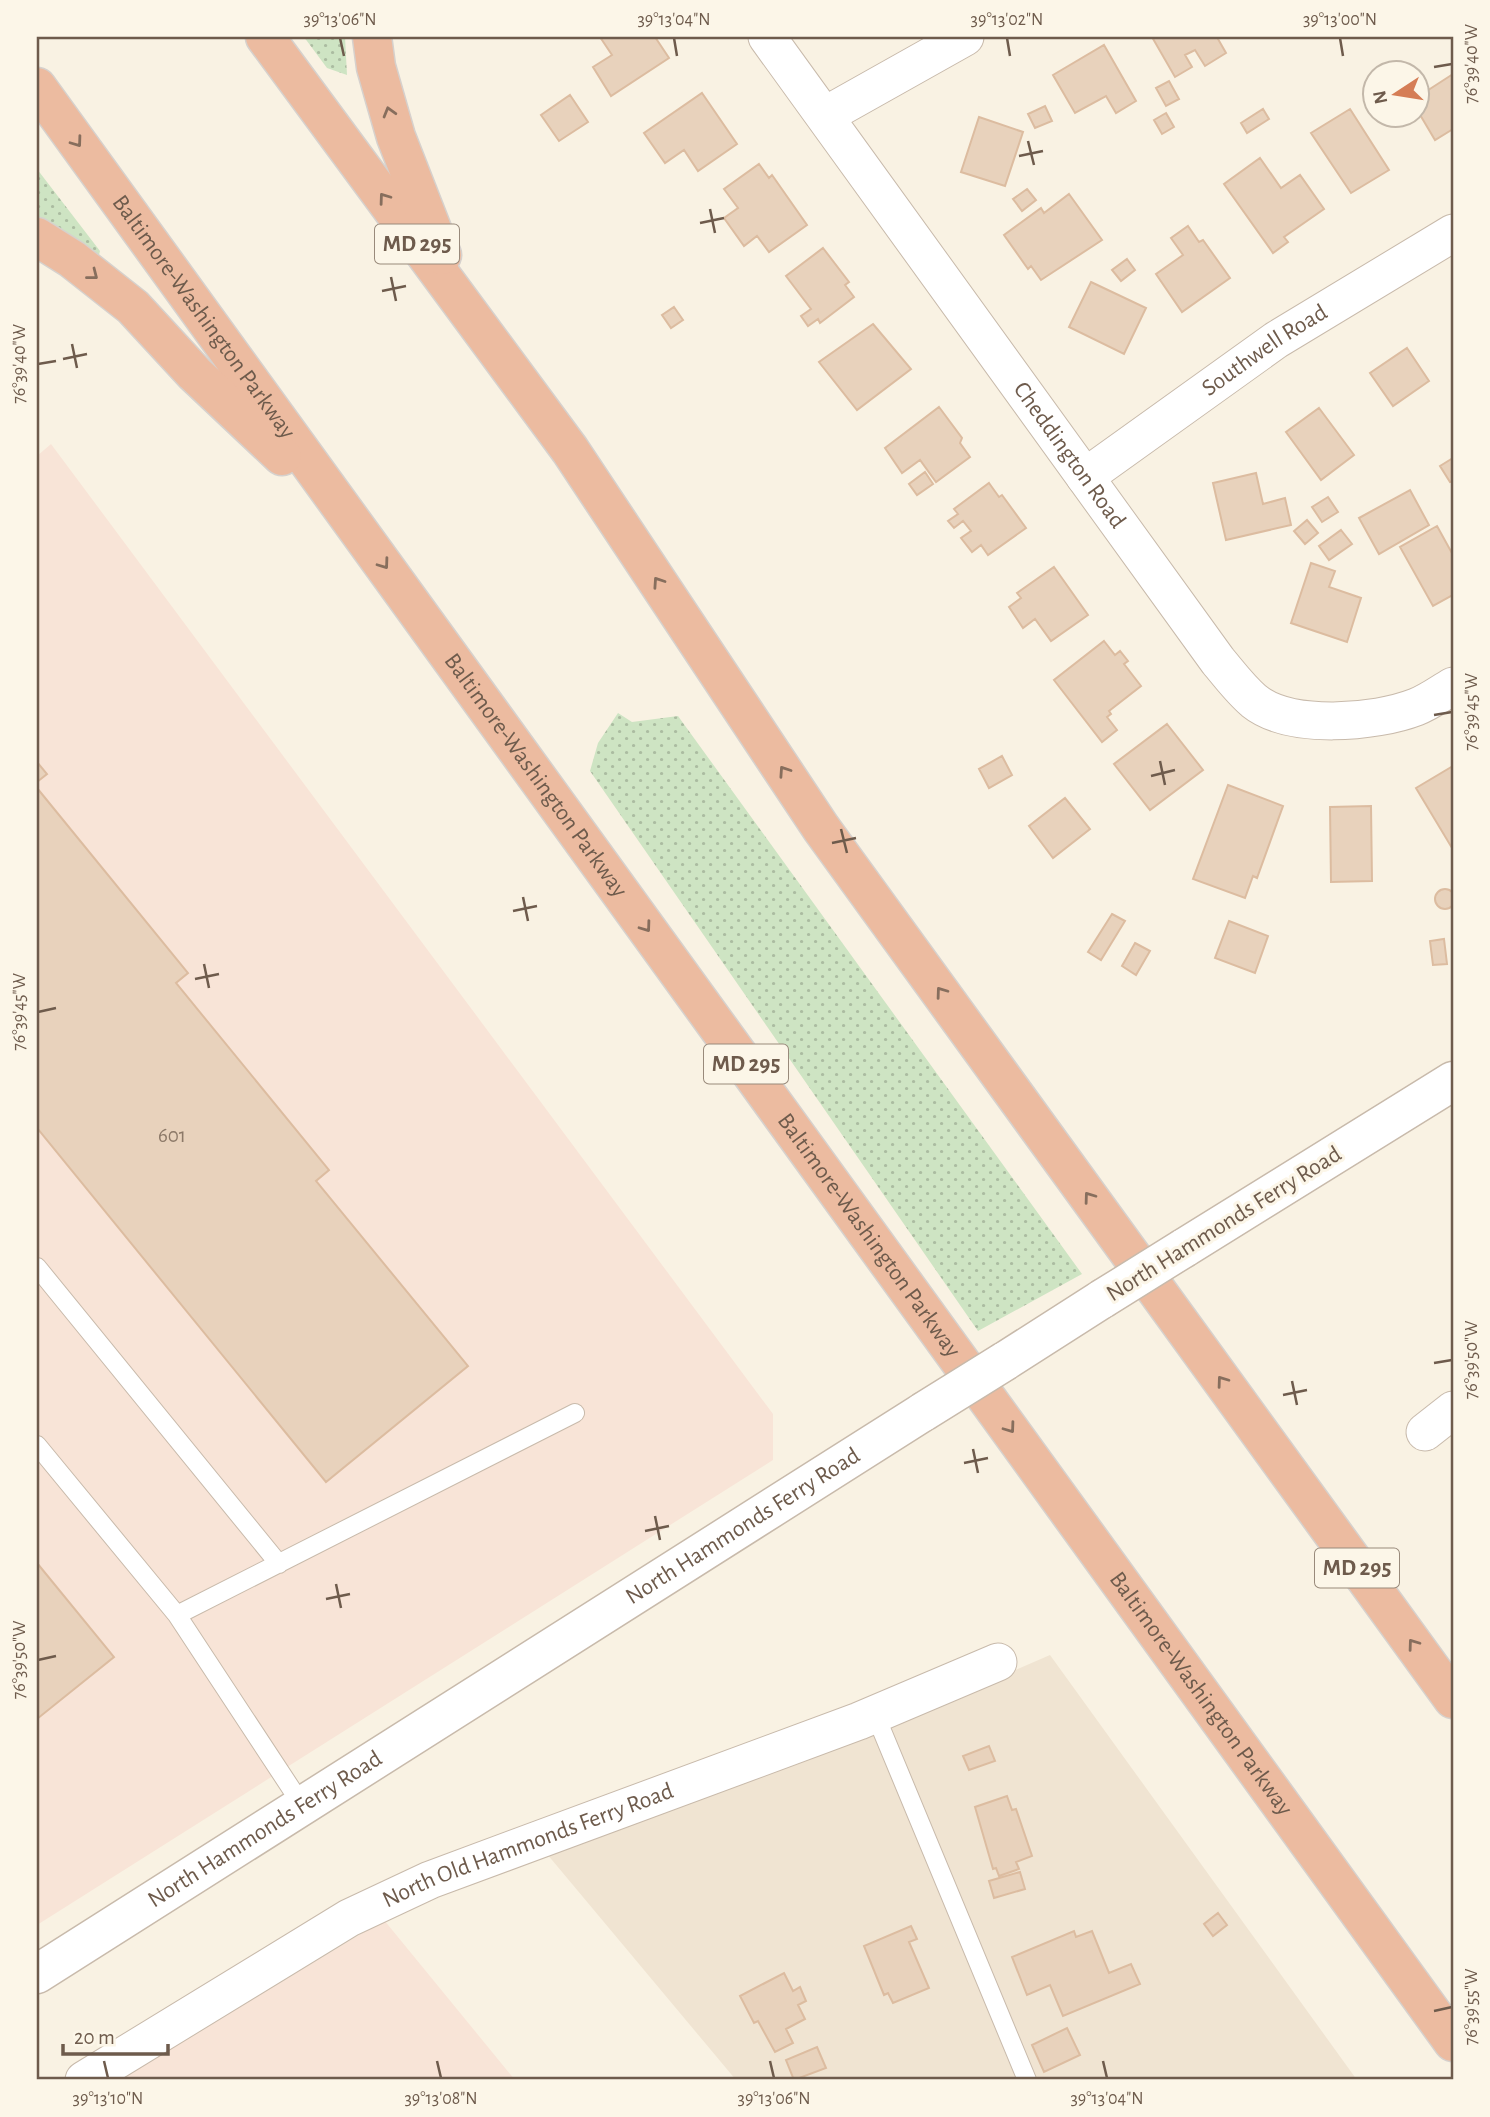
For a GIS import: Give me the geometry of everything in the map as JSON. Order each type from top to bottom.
[{"type":"highway","name":"MD 295","points":[[265,37],[570,450],[821,828],[1453,1699]]},
{"type":"highway","points":[[372,37],[376,67],[396,137],[440,252],[570,450]]},
{"type":"highway","name":"Baltimore-Washington Parkway","points":[[37,87],[1453,2042]]},
{"type":"highway","points":[[37,237],[72,259],[133,307],[194,373],[356,525]]},
{"type":"street","name":"Cheddington Road","points":[[767,37],[826,115],[1218,661],[1255,702],[1297,719],[1341,720],[1385,716],[1406,710],[1453,686]]},
{"type":"street","points":[[826,115],[965,37]]},
{"type":"street","name":"Southwell Road","points":[[1085,478],[1276,340],[1453,233]]},
{"type":"street","name":"North Hammonds Ferry Road","points":[[37,1974],[923,1412],[1453,1082]]},
{"type":"street","name":"North Old Hammonds Ferry Road","points":[[84,2080],[360,1912],[430,1880],[875,1714],[998,1662]]},
{"type":"lane","points":[[37,1267],[279,1564]]},
{"type":"lane","points":[[177,1615],[575,1413]]},
{"type":"lane","points":[[37,1445],[177,1615],[302,1805]]},
{"type":"lane","points":[[875,1714],[1027,2080]]},
{"type":"shaded area","points":[[51,444],[773,1414],[773,1460],[37,1925],[37,456]]},
{"type":"shaded area","points":[[1050,1655],[1357,2080],[736,2080],[547,1854],[867,1734]]},
{"type":"shaded area","points":[[384,1920],[515,2080],[118,2080]]},
{"type":"green space","points":[[304,37],[345,37],[347,75],[327,68]]},
{"type":"green space","points":[[37,169],[100,251],[97,263],[37,227]]},
{"type":"green space","points":[[618,713],[632,722],[678,716],[1082,1274],[978,1331],[590,771],[598,743]]},
{"type":"building","points":[[600,37],[655,37],[669,58],[611,96],[593,67],[612,55]]},
{"type":"building","points":[[1152,37],[1222,37],[1218,39],[1226,53],[1205,66],[1195,50],[1185,55],[1192,67],[1175,77]]},
{"type":"building","points":[[1104,45],[1136,101],[1116,113],[1106,96],[1075,113],[1053,75]]},
{"type":"building","points":[[1453,74],[1453,129],[1435,140],[1429,130],[1430,89]]},
{"type":"building","points":[[1169,81],[1179,99],[1166,106],[1156,88]]},
{"type":"building","points":[[702,93],[737,144],[698,171],[684,150],[665,163],[644,133]]},
{"type":"building","points":[[570,95],[588,122],[559,141],[541,115]]},
{"type":"building","points":[[1045,106],[1052,121],[1035,128],[1028,114]]},
{"type":"building","points":[[1263,109],[1269,119],[1247,133],[1241,123]]},
{"type":"building","points":[[1350,109],[1360,125],[1360,130],[1363,130],[1389,170],[1351,193],[1311,133]]},
{"type":"building","points":[[1166,113],[1174,127],[1162,134],[1154,120]]},
{"type":"building","points":[[979,117],[1023,132],[1005,186],[961,172]]},
{"type":"building","points":[[1260,158],[1281,188],[1300,175],[1324,209],[1284,237],[1288,242],[1273,253],[1224,184]]},
{"type":"building","points":[[759,164],[769,178],[772,175],[807,225],[769,252],[757,236],[744,246],[724,218],[738,208],[724,189]]},
{"type":"building","points":[[1027,189],[1036,200],[1022,211],[1013,199]]},
{"type":"building","points":[[1069,194],[1102,240],[1041,280],[1031,266],[1028,269],[1004,235],[1041,208],[1044,213]]},
{"type":"building","points":[[1188,226],[1199,242],[1203,240],[1230,278],[1182,312],[1156,274],[1183,255],[1171,238]]},
{"type":"building","points":[[823,248],[849,282],[845,285],[854,297],[820,323],[818,319],[808,326],[801,316],[811,309],[786,276]]},
{"type":"building","points":[[1127,259],[1135,270],[1121,281],[1112,270]]},
{"type":"building","points":[[1091,282],[1146,308],[1124,354],[1069,327]]},
{"type":"building","points":[[674,307],[683,320],[671,328],[662,315]]},
{"type":"building","points":[[873,324],[911,369],[857,410],[819,362]]},
{"type":"building","points":[[1407,348],[1429,381],[1393,406],[1370,373]]},
{"type":"building","points":[[939,407],[962,438],[960,443],[970,457],[936,482],[920,460],[902,473],[885,448]]},
{"type":"building","points":[[1319,408],[1354,455],[1321,480],[1286,432]]},
{"type":"building","points":[[1453,458],[1453,481],[1450,482],[1440,466]]},
{"type":"building","points":[[925,472],[933,484],[917,495],[909,484]]},
{"type":"building","points":[[1256,473],[1263,504],[1285,498],[1291,525],[1226,540],[1213,483]]},
{"type":"building","points":[[989,483],[999,497],[1002,495],[1026,528],[988,555],[981,545],[972,552],[961,538],[971,531],[963,521],[954,528],[948,521],[958,514],[954,509]]},
{"type":"building","points":[[1410,490],[1429,525],[1379,554],[1359,518]]},
{"type":"building","points":[[1328,497],[1338,512],[1322,522],[1312,507]]},
{"type":"building","points":[[1307,520],[1318,533],[1305,544],[1294,531]]},
{"type":"building","points":[[1437,526],[1453,555],[1453,595],[1433,606],[1400,547]]},
{"type":"building","points":[[1341,530],[1352,544],[1329,560],[1319,546]]},
{"type":"building","points":[[1311,563],[1335,571],[1329,587],[1361,598],[1347,642],[1291,623]]},
{"type":"building","points":[[1054,567],[1088,615],[1051,641],[1035,619],[1023,628],[1009,607],[1021,598],[1017,593]]},
{"type":"building","points":[[1104,641],[1115,655],[1120,651],[1128,661],[1124,664],[1141,686],[1109,711],[1111,714],[1107,717],[1117,730],[1102,742],[1054,680]]},
{"type":"building","points":[[1167,724],[1203,770],[1150,810],[1114,764]]},
{"type":"building","points":[[1002,756],[1012,775],[989,788],[979,769]]},
{"type":"building","points":[[37,762],[47,774],[37,782]]},
{"type":"building","points":[[1453,766],[1453,847],[1452,848],[1416,788]]},
{"type":"building","points":[[1228,785],[1283,806],[1257,878],[1253,876],[1245,898],[1193,879]]},
{"type":"building","points":[[37,788],[188,973],[176,983],[329,1170],[316,1181],[468,1366],[326,1482],[37,1128]]},
{"type":"building","points":[[1065,798],[1090,829],[1053,858],[1029,826]]},
{"type":"building","points":[[1371,806],[1372,881],[1331,882],[1330,807]]},
{"type":"building","points":[[1445,889],[1452,892],[1455,899],[1452,906],[1445,909],[1438,906],[1435,899],[1438,892]]},
{"type":"building","points":[[1112,914],[1125,921],[1101,960],[1088,952]]},
{"type":"building","points":[[1229,921],[1268,936],[1255,973],[1215,958]]},
{"type":"building","points":[[1444,939],[1447,964],[1433,965],[1430,941]]},
{"type":"building","points":[[1135,943],[1150,951],[1136,975],[1122,966]]},
{"type":"building","points":[[37,1563],[114,1657],[37,1719]]},
{"type":"building","points":[[989,1746],[995,1761],[969,1770],[963,1756]]},
{"type":"building","points":[[1007,1796],[1012,1810],[1016,1809],[1032,1856],[1016,1862],[1019,1869],[999,1876],[996,1868],[993,1869],[975,1807]]},
{"type":"building","points":[[1020,1872],[1025,1889],[994,1898],[989,1881]]},
{"type":"building","points":[[1218,1913],[1227,1925],[1213,1936],[1204,1924]]},
{"type":"building","points":[[911,1926],[917,1939],[909,1942],[929,1988],[893,2003],[888,1993],[884,1995],[864,1946]]},
{"type":"building","points":[[1074,1931],[1076,1937],[1092,1931],[1109,1973],[1131,1964],[1140,1984],[1063,2016],[1050,1985],[1027,1995],[1012,1957]]},
{"type":"building","points":[[784,1973],[793,1991],[800,1987],[806,2001],[798,2005],[805,2019],[786,2029],[793,2043],[775,2052],[758,2021],[754,2023],[740,1996]]},
{"type":"building","points":[[1067,2028],[1080,2055],[1044,2072],[1032,2045]]},
{"type":"building","points":[[817,2047],[826,2068],[794,2080],[786,2060]]}]
